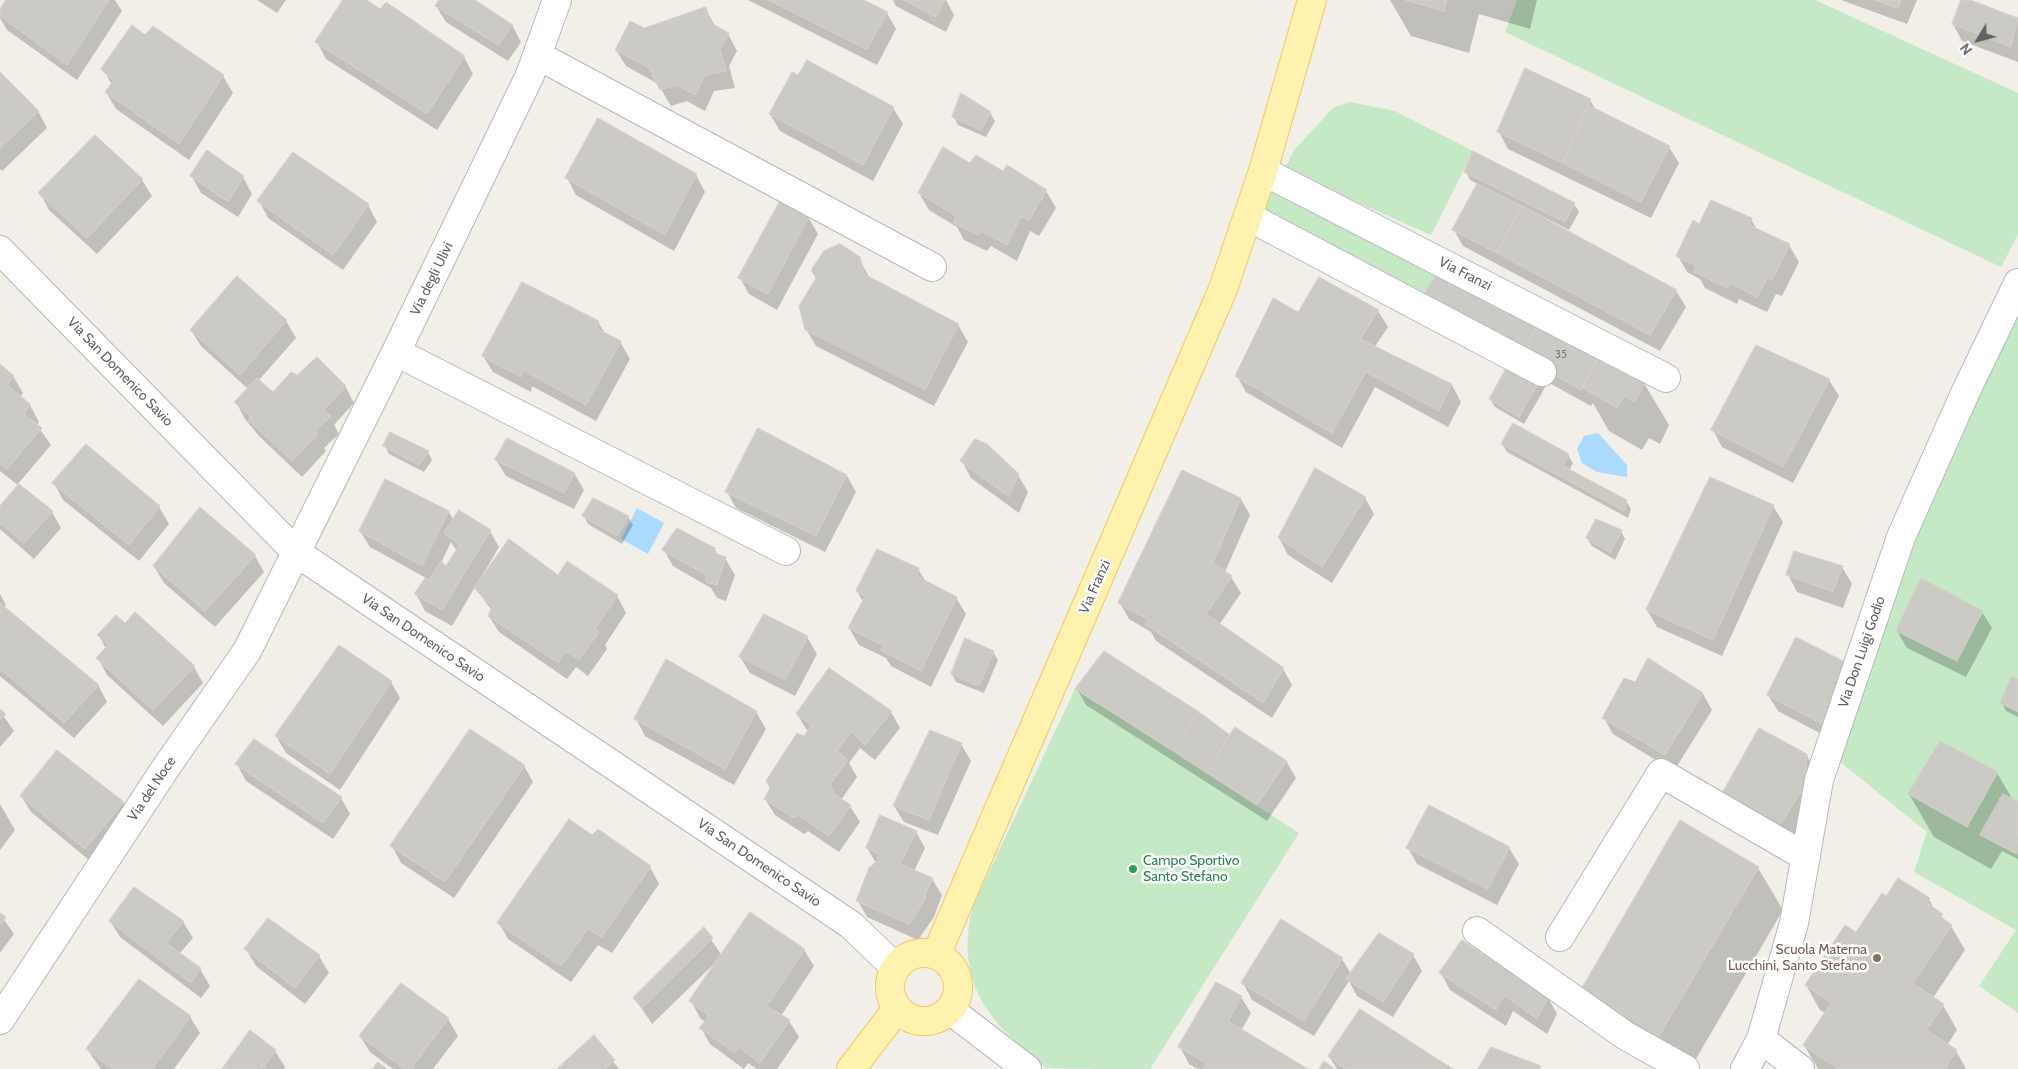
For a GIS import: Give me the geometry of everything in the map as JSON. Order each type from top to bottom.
[{"type":"main road","name":"Via Franzi","points":[[936,955],[1223,289],[1263,171],[1312,0]]},
{"type":"main road","points":[[925,952],[936,955],[953,969],[957,979],[958,990],[950,1010],[940,1018],[929,1021],[917,1021],[906,1017],[897,1009],[889,988],[890,977],[903,959],[925,952]]},
{"type":"main road","points":[[851,1069],[897,1009]]},
{"type":"street","name":"Via degli Ulivi","points":[[297,553],[530,75],[557,0]]},
{"type":"street","points":[[537,55],[932,267]]},
{"type":"street","name":"Via Franzi","points":[[1263,171],[1666,378]]},
{"type":"street","points":[[1248,217],[1542,372]]},
{"type":"street","name":"Via San Domenico Savio","points":[[0,250],[297,553],[851,925],[896,967]]},
{"type":"street","name":"Via Don Luigi Godio","points":[[1745,1069],[1761,1039],[1794,924],[1819,780],[1901,537],[1966,391],[2018,283]]},
{"type":"street","points":[[396,352],[786,551]]},
{"type":"street","name":"Via del Noce","points":[[0,1020],[167,766],[247,651],[297,553]]},
{"type":"street","points":[[1560,937],[1661,773],[1806,857]]},
{"type":"street","points":[[1477,931],[1626,1036],[1685,1069]]},
{"type":"street","points":[[950,1010],[1027,1069]]},
{"type":"street","points":[[1761,1039],[1800,1069]]},
{"type":"green space","points":[[1517,0],[1815,0],[2018,93],[2018,234],[2001,267],[1505,32]]},
{"type":"green space","points":[[1350,102],[1395,111],[1473,151],[1431,235],[1284,170],[1295,149],[1333,108]]},
{"type":"green space","points":[[1270,185],[1440,269],[1420,300],[1259,217]]},
{"type":"green space","points":[[2018,312],[2018,1013],[1979,986],[2016,930],[1914,872],[1927,832],[1839,761],[1918,533],[1976,394]]},
{"type":"green space","name":"Campo Sportivo Santo Stefano","points":[[1075,689],[1299,833],[1150,1069],[1044,1067],[994,1019],[983,1003],[975,986],[970,968],[968,949],[969,928],[973,906]]},
{"type":"water","points":[[1598,433],[1627,465],[1627,477],[1597,472],[1582,463],[1577,449],[1584,436]]},
{"type":"water","points":[[637,508],[664,523],[648,554],[621,539]]},
{"type":"building","points":[[6,0],[109,0],[67,65],[0,16],[0,9]]},
{"type":"building","points":[[343,0],[367,0],[380,9],[386,2],[465,56],[427,114],[315,42]]},
{"type":"building","points":[[439,0],[475,0],[513,25],[498,45],[435,6]]},
{"type":"building","points":[[769,0],[864,0],[888,12],[867,49]]},
{"type":"building","points":[[905,0],[945,0],[936,17]]},
{"type":"building","points":[[1406,0],[1447,0],[1444,11]]},
{"type":"building","points":[[1875,0],[1901,0],[1898,8]]},
{"type":"building","points":[[1961,0],[1970,0],[2018,18],[2011,47],[1952,24]]},
{"type":"building","points":[[706,7],[711,23],[729,33],[720,49],[726,71],[705,75],[695,95],[677,85],[660,90],[649,68],[615,50],[630,21],[644,28]]},
{"type":"building","points":[[132,25],[145,35],[153,26],[224,75],[179,144],[105,92],[113,81],[101,69]]},
{"type":"building","points":[[807,60],[894,107],[863,165],[769,114],[792,72],[798,75]]},
{"type":"building","points":[[1525,68],[1591,99],[1563,163],[1497,132]]},
{"type":"building","points":[[0,72],[39,111],[0,148]]},
{"type":"building","points":[[961,93],[991,112],[981,130],[952,117]]},
{"type":"building","points":[[1588,105],[1670,146],[1641,202],[1563,163]]},
{"type":"building","points":[[598,118],[697,174],[665,235],[565,178]]},
{"type":"building","points":[[95,135],[143,179],[87,238],[38,193]]},
{"type":"building","points":[[943,147],[970,163],[976,155],[1003,171],[1007,165],[1047,190],[1029,220],[1021,216],[1007,245],[981,231],[978,235],[953,223],[956,216],[918,193]]},
{"type":"building","points":[[207,150],[244,176],[228,202],[190,176]]},
{"type":"building","points":[[1473,151],[1575,203],[1565,222],[1464,172]]},
{"type":"building","points":[[293,152],[369,204],[333,255],[257,201]]},
{"type":"building","points":[[1477,184],[1522,206],[1497,253],[1452,230]]},
{"type":"building","points":[[1711,200],[1752,218],[1749,225],[1790,244],[1772,280],[1767,278],[1757,297],[1730,283],[1727,288],[1694,272],[1696,266],[1676,256],[1693,220],[1699,224]]},
{"type":"building","points":[[780,201],[809,217],[768,294],[738,278]]},
{"type":"building","points":[[1522,206],[1677,290],[1650,335],[1497,253]]},
{"type":"building","points":[[840,244],[860,257],[864,274],[959,324],[925,390],[805,330],[799,306],[816,278],[811,270],[824,251]]},
{"type":"building","points":[[1440,269],[1540,320],[1522,356],[1420,300]]},
{"type":"building","points":[[237,276],[287,320],[240,375],[190,330]]},
{"type":"building","points":[[1319,277],[1379,310],[1360,339],[1452,384],[1439,411],[1366,372],[1332,433],[1235,376],[1273,298],[1298,312]]},
{"type":"building","points":[[522,282],[599,321],[596,328],[621,341],[586,405],[523,370],[521,377],[482,356]]},
{"type":"building","points":[[1540,320],[1600,355],[1581,390],[1522,356]]},
{"type":"building","points":[[1756,345],[1830,379],[1783,467],[1711,430]]},
{"type":"building","points":[[1600,355],[1645,382],[1635,402],[1624,396],[1617,408],[1583,388]]},
{"type":"building","points":[[317,357],[346,386],[324,410],[331,416],[315,431],[318,434],[292,461],[248,420],[251,417],[234,402],[257,378],[273,392],[291,372],[297,375]]},
{"type":"building","points":[[1510,362],[1542,377],[1519,417],[1489,399]]},
{"type":"building","points":[[0,364],[14,376],[7,385],[30,404],[24,414],[42,428],[7,469],[0,463]]},
{"type":"building","points":[[1513,423],[1569,454],[1563,466],[1627,500],[1624,511],[1501,444]]},
{"type":"building","points":[[758,428],[847,475],[816,536],[725,492]]},
{"type":"building","points":[[390,432],[429,451],[419,465],[383,446]]},
{"type":"building","points":[[507,438],[575,473],[564,493],[495,460]]},
{"type":"building","points":[[975,439],[987,444],[1019,474],[1009,497],[960,461]]},
{"type":"building","points":[[86,444],[160,506],[129,545],[52,483]]},
{"type":"building","points":[[1315,468],[1366,497],[1322,567],[1278,538]]},
{"type":"building","points":[[1182,470],[1241,498],[1213,563],[1232,576],[1206,614],[1284,668],[1263,703],[1145,624],[1148,620],[1118,603]]},
{"type":"building","points":[[1710,477],[1774,505],[1713,640],[1646,610]]},
{"type":"building","points":[[385,479],[449,511],[422,566],[359,531]]},
{"type":"building","points":[[19,484],[53,511],[24,543],[0,523],[0,506]]},
{"type":"building","points":[[593,498],[629,516],[617,536],[582,516]]},
{"type":"building","points":[[200,507],[256,555],[205,611],[153,566]]},
{"type":"building","points":[[459,510],[491,530],[442,610],[414,594],[425,578],[429,580],[441,561],[446,566],[459,545],[444,533]]},
{"type":"building","points":[[1596,519],[1622,530],[1610,553],[1586,538]]},
{"type":"building","points":[[677,528],[715,548],[714,553],[726,557],[717,585],[706,582],[706,575],[662,550]]},
{"type":"building","points":[[509,539],[558,575],[567,561],[618,595],[595,629],[599,632],[579,660],[566,651],[558,663],[488,616],[492,607],[474,588]]},
{"type":"building","points":[[877,549],[919,568],[917,576],[957,597],[921,671],[880,650],[884,646],[848,628],[865,596],[856,591]]},
{"type":"building","points":[[1794,551],[1843,566],[1833,592],[1786,575]]},
{"type":"building","points":[[1921,578],[1983,611],[1957,661],[1896,631]]},
{"type":"building","points":[[0,603],[99,685],[64,723],[0,669]]},
{"type":"building","points":[[135,612],[195,666],[153,710],[96,658],[108,645],[97,635],[116,615],[125,623]]},
{"type":"building","points":[[764,614],[808,636],[785,680],[739,657]]},
{"type":"building","points":[[1796,637],[1849,664],[1822,724],[1767,695]]},
{"type":"building","points":[[965,638],[994,651],[979,686],[951,674]]},
{"type":"building","points":[[339,645],[392,681],[330,774],[275,736]]},
{"type":"building","points":[[1104,651],[1199,712],[1174,751],[1075,689]]},
{"type":"building","points":[[1648,658],[1703,693],[1665,755],[1602,718],[1624,678],[1635,682]]},
{"type":"building","points":[[666,659],[757,711],[725,769],[634,719]]},
{"type":"building","points":[[829,668],[892,711],[865,745],[851,732],[837,751],[848,760],[830,785],[834,794],[851,805],[829,836],[798,815],[793,818],[764,799],[770,788],[766,781],[797,733],[804,736],[811,725],[796,714]]},
{"type":"building","points":[[2012,676],[2018,679],[2018,712],[2000,703]]},
{"type":"building","points":[[0,709],[6,714],[0,720]]},
{"type":"building","points":[[1199,712],[1230,735],[1206,772],[1174,751]]},
{"type":"building","points":[[1235,727],[1287,761],[1257,805],[1206,772]]},
{"type":"building","points":[[1759,728],[1807,754],[1804,787],[1779,826],[1723,792]]},
{"type":"building","points":[[470,729],[525,765],[445,882],[390,846]]},
{"type":"building","points":[[930,730],[962,743],[929,820],[893,806]]},
{"type":"building","points":[[254,739],[342,797],[323,823],[235,764]]},
{"type":"building","points":[[1940,741],[1998,772],[1967,827],[1908,794]]},
{"type":"building","points":[[57,750],[124,802],[85,849],[20,796]]},
{"type":"building","points":[[2003,794],[2018,801],[2017,854],[1980,835]]},
{"type":"building","points":[[1429,805],[1510,847],[1488,889],[1406,848]]},
{"type":"building","points":[[880,815],[917,831],[900,864],[933,878],[925,900],[909,924],[856,901],[869,868],[877,861],[879,854],[866,848]]},
{"type":"building","points":[[569,819],[592,835],[598,829],[651,866],[602,937],[588,929],[561,966],[497,923]]},
{"type":"building","points":[[1680,820],[1759,867],[1659,1036],[1581,990]]},
{"type":"building","name":"Scuola Materna Lucchini, Santo Stefano","points":[[1898,878],[1930,898],[1927,903],[1943,914],[1941,917],[1952,925],[1913,983],[1944,1004],[1927,1030],[1957,1050],[1945,1069],[1839,1069],[1803,1045],[1831,1003],[1805,985],[1845,925],[1856,932],[1882,893],[1886,896]]},
{"type":"building","points":[[134,887],[184,921],[166,943],[201,968],[191,983],[109,921]]},
{"type":"building","points":[[750,912],[805,949],[767,1006],[790,1020],[760,1063],[738,1047],[735,1053],[699,1028],[709,1016],[689,1001]]},
{"type":"building","points":[[0,913],[6,917],[0,925]]},
{"type":"building","points":[[268,918],[320,955],[295,988],[244,949]]},
{"type":"building","points":[[1281,919],[1343,958],[1304,1021],[1241,983]]},
{"type":"building","points":[[704,927],[713,938],[642,1008],[633,998]]},
{"type":"building","points":[[1379,933],[1414,954],[1383,1002],[1346,979]]},
{"type":"building","points":[[1462,940],[1548,997],[1537,1019],[1504,995],[1496,1010],[1439,973]]},
{"type":"building","points":[[139,979],[191,1016],[152,1069],[112,1069],[86,1049]]},
{"type":"building","points":[[1216,982],[1242,996],[1228,1021],[1308,1069],[1203,1069],[1206,1063],[1178,1047]]},
{"type":"building","points":[[401,983],[449,1018],[411,1069],[405,1069],[359,1036]]},
{"type":"building","points":[[1360,1009],[1453,1069],[1346,1069],[1328,1056]]},
{"type":"building","points":[[250,1030],[276,1050],[262,1069],[222,1069]]},
{"type":"building","points":[[594,1035],[615,1060],[605,1069],[557,1069]]},
{"type":"building","points":[[1491,1047],[1541,1066],[1539,1069],[1478,1069]]},
{"type":"building","points":[[1324,1061],[1335,1069],[1319,1069]]},
{"type":"building","points":[[378,1062],[387,1069],[373,1069]]},
{"type":"place","name":"Campo Sportivo Santo Stefano","points":[[1133,869]]},
{"type":"place","name":"Scuola Materna Lucchini, Santo Stefano","points":[[1877,958]]}]
